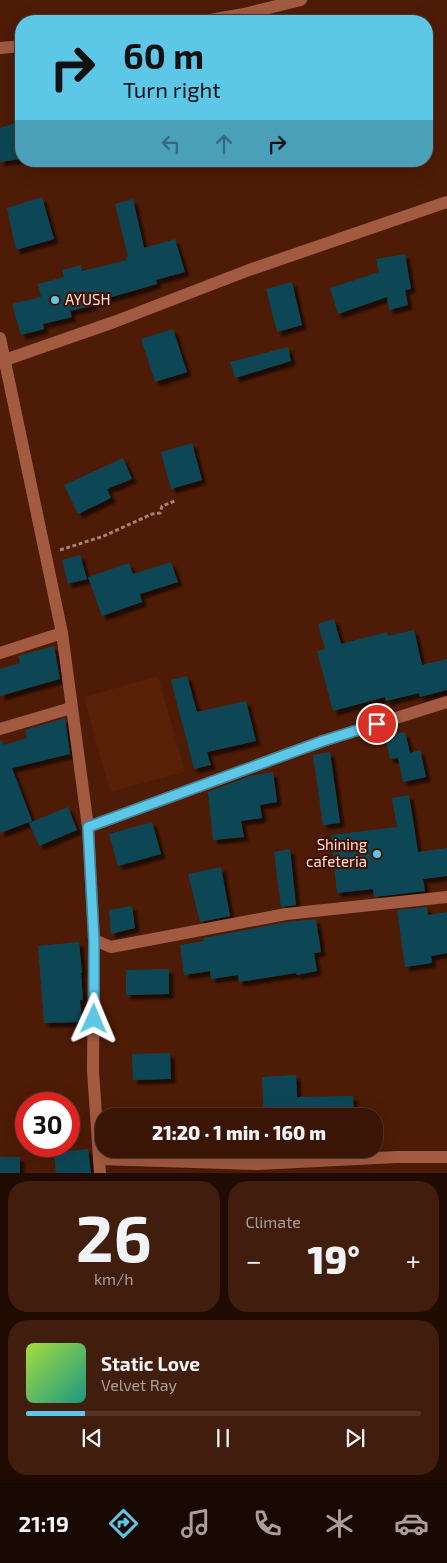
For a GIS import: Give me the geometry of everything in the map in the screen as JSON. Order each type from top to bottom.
[{"type":"street","points":[[238,15],[301,0]]},
{"type":"street","points":[[0,48],[15,47]]},
{"type":"street","points":[[5,360],[114,322],[249,270],[447,202]]},
{"type":"street","points":[[0,338],[62,633],[88,827],[94,940],[93,1070],[96,1108]]},
{"type":"street","points":[[0,653],[62,633]]},
{"type":"street","points":[[88,827],[323,741],[447,702]]},
{"type":"street","points":[[0,729],[71,708]]},
{"type":"street","points":[[94,940],[111,947],[286,914],[447,897]]},
{"type":"street","points":[[383,1158],[447,1157]]},
{"type":"street","points":[[100,1173],[99,1158],[258,1164],[377,1158]]},
{"type":"path","points":[[45,555],[104,536],[152,514],[160,513],[162,506],[175,501]]},
{"type":"shaded area","points":[[158,676],[185,772],[110,792],[84,697]]},
{"type":"building","points":[[15,123],[15,160],[0,162],[0,128]]},
{"type":"building","points":[[42,197],[54,239],[16,250],[7,208]]},
{"type":"building","points":[[133,199],[144,248],[175,239],[185,272],[156,280],[157,284],[91,303],[92,306],[70,311],[72,317],[43,324],[44,329],[21,335],[12,304],[41,297],[38,284],[64,277],[62,270],[81,265],[82,271],[127,260],[126,258],[128,257],[115,204]]},
{"type":"building","points":[[405,254],[411,289],[405,290],[408,305],[389,310],[387,297],[338,314],[330,288],[379,272],[376,259]]},
{"type":"building","points":[[292,282],[302,325],[277,332],[266,289]]},
{"type":"building","points":[[173,329],[187,372],[155,382],[141,339]]},
{"type":"building","points":[[288,347],[291,361],[235,378],[230,362]]},
{"type":"building","points":[[192,443],[202,480],[171,489],[161,452]]},
{"type":"building","points":[[123,458],[132,479],[107,489],[111,498],[78,514],[64,485]]},
{"type":"building","points":[[80,555],[87,579],[68,584],[62,560]]},
{"type":"building","points":[[171,562],[178,582],[140,594],[142,602],[102,616],[88,577],[129,563],[133,574]]},
{"type":"building","points":[[334,619],[341,644],[387,632],[388,636],[414,630],[422,665],[447,659],[447,690],[420,697],[419,693],[386,701],[385,697],[333,711],[317,651],[325,649],[318,624]]},
{"type":"building","points":[[54,646],[60,679],[0,696],[0,669],[20,663],[18,656]]},
{"type":"building","points":[[187,676],[197,712],[246,701],[256,741],[207,752],[211,765],[194,769],[171,680]]},
{"type":"building","points":[[65,718],[70,754],[12,768],[32,821],[0,833],[0,741],[2,740],[4,745],[27,738],[25,730]]},
{"type":"building","points":[[405,732],[410,753],[420,750],[426,777],[403,782],[398,758],[390,759],[385,736]]},
{"type":"building","points":[[330,752],[340,823],[323,825],[313,755]]},
{"type":"building","points":[[273,772],[277,802],[260,805],[262,818],[241,821],[244,837],[213,840],[208,792],[250,776]]},
{"type":"building","points":[[409,795],[418,852],[447,848],[447,876],[423,879],[425,891],[374,897],[373,889],[337,893],[331,835],[397,827],[392,798]]},
{"type":"building","points":[[68,807],[77,830],[39,846],[29,823]]},
{"type":"building","points":[[152,822],[161,854],[118,866],[109,834]]},
{"type":"building","points":[[290,849],[296,905],[281,907],[274,852]]},
{"type":"building","points":[[221,867],[230,916],[200,922],[188,874]]},
{"type":"building","points":[[132,906],[135,928],[111,934],[109,910]]},
{"type":"building","points":[[427,907],[428,915],[447,912],[447,953],[431,956],[432,963],[405,967],[397,910]]},
{"type":"building","points":[[316,919],[321,952],[314,953],[317,971],[239,982],[238,975],[211,979],[210,971],[184,975],[180,945],[204,941],[203,938],[287,922]]},
{"type":"building","points":[[79,942],[82,973],[83,1000],[80,1000],[82,1022],[44,1023],[38,946]]},
{"type":"building","points":[[169,969],[169,994],[126,995],[126,970]]},
{"type":"building","points":[[170,1053],[171,1079],[133,1080],[132,1054]]},
{"type":"building","points":[[296,1075],[297,1097],[353,1096],[354,1108],[264,1108],[262,1077]]},
{"type":"building","points":[[88,1149],[91,1173],[56,1173],[54,1157],[80,1157],[80,1150]]},
{"type":"building","points":[[0,1157],[20,1157],[20,1173],[0,1173]]},
{"type":"place","name":"AYUSH","points":[[55,300]]},
{"type":"place","name":"Shining cafeteria","points":[[377,854]]},
{"type":"route","points":[[94,1019],[94,940],[88,827],[323,741],[377,724]]}]
